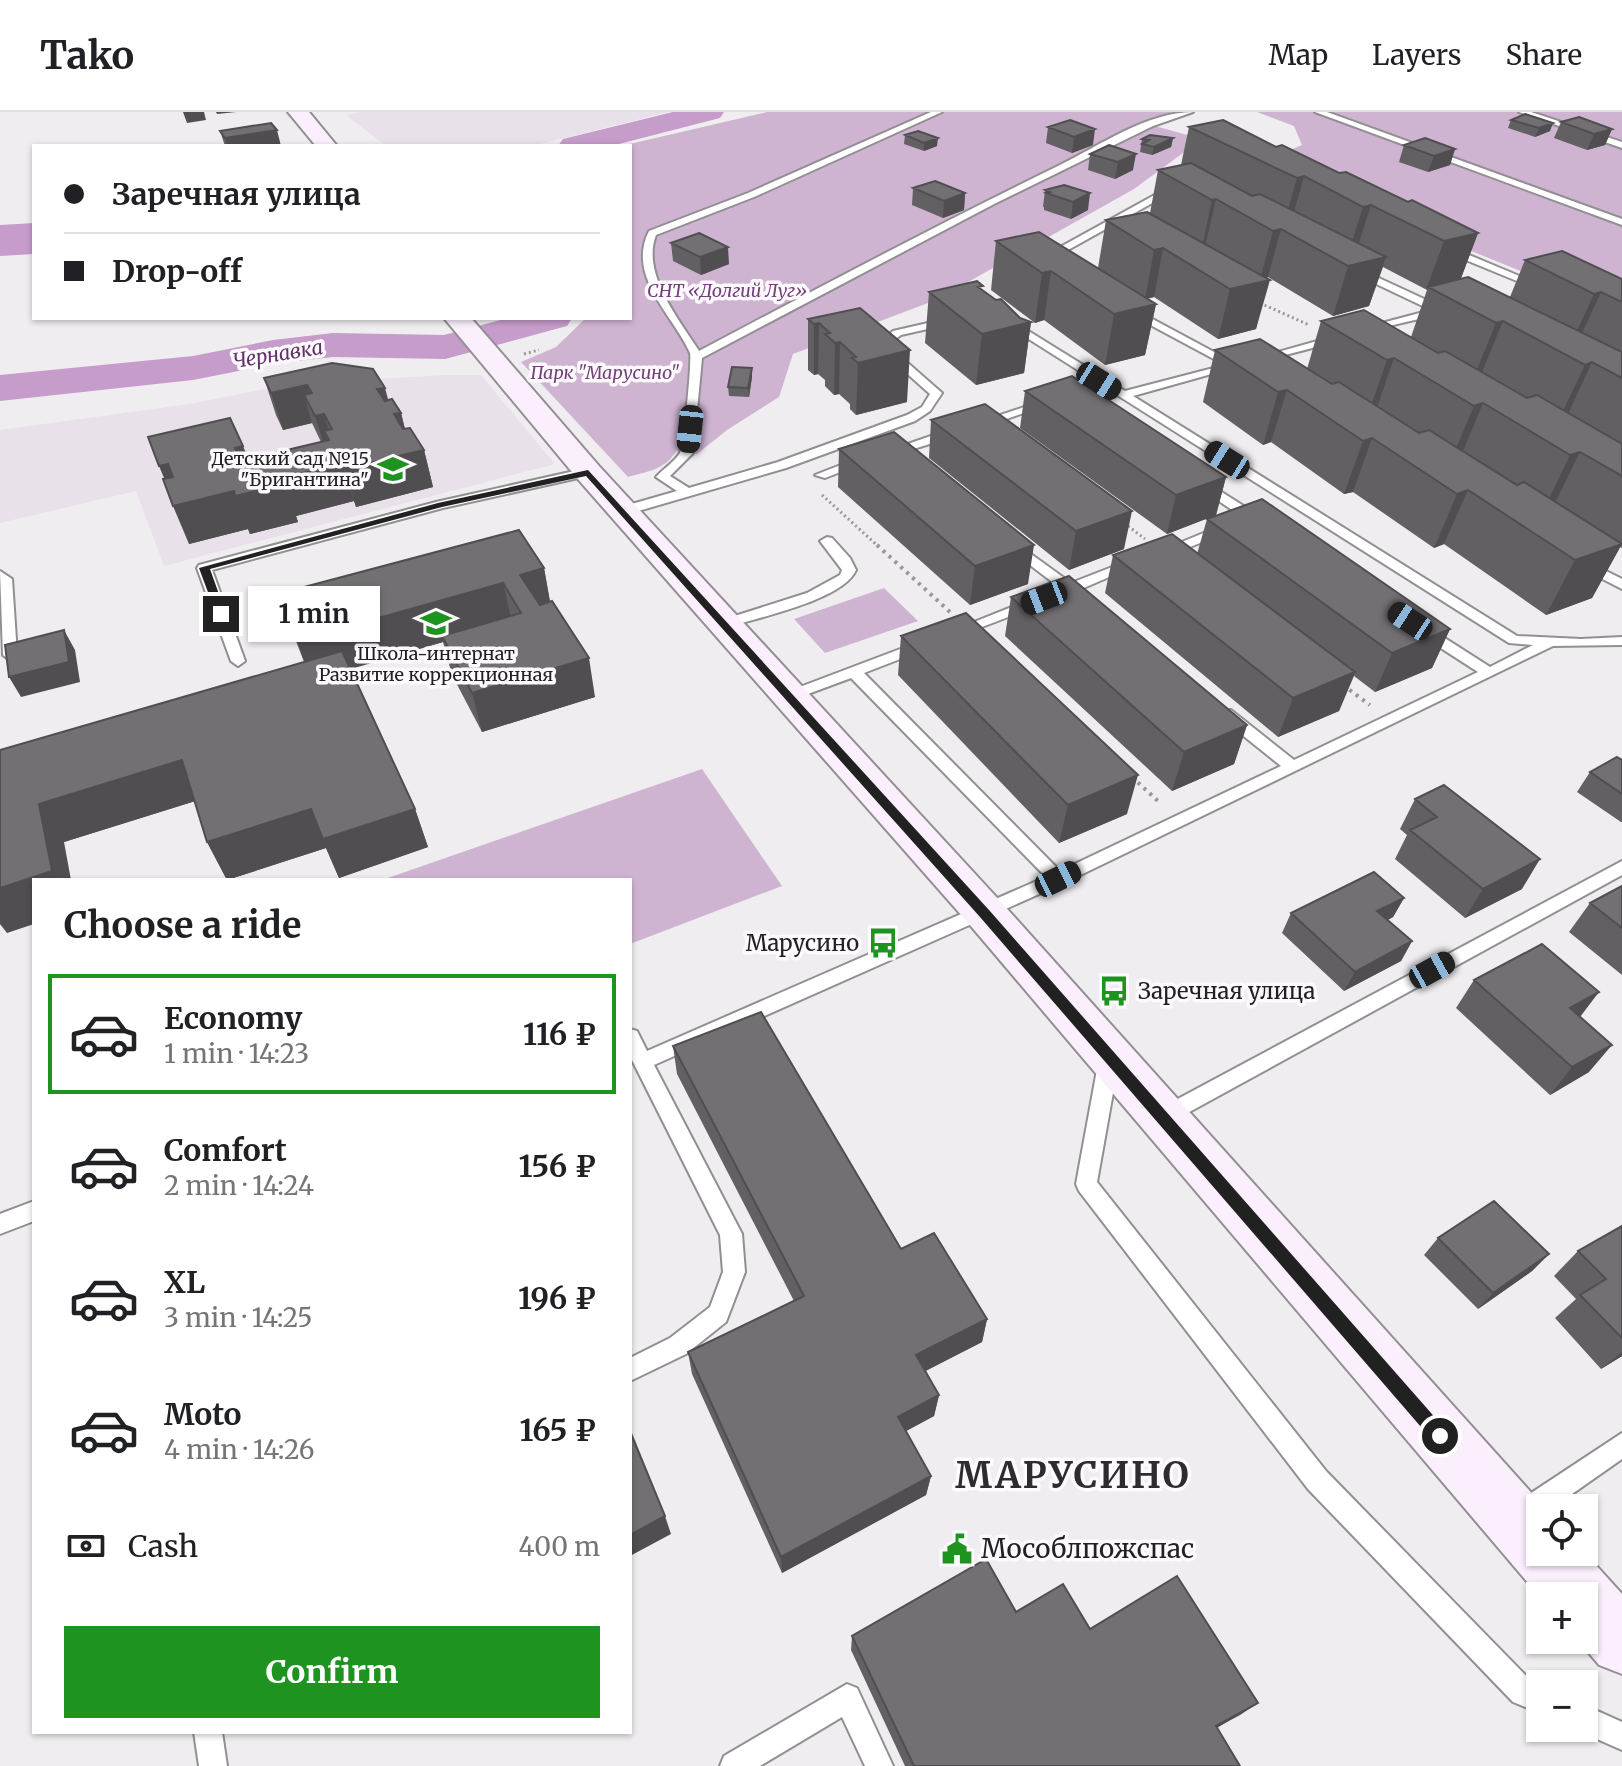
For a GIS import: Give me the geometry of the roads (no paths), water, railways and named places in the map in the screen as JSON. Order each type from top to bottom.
[{"type":"street","points":[[298,112],[325,144]]},
{"type":"street","points":[[459,320],[588,472],[985,913],[1526,1533]]},
{"type":"street","points":[[1555,1566],[1569,1582]]},
{"type":"street","points":[[1598,1615],[1622,1642]]},
{"type":"lane","points":[[687,492],[662,477],[687,453],[697,356],[656,286],[646,253],[646,242],[652,233],[751,195],[938,112]]},
{"type":"lane","points":[[697,356],[993,201],[1150,124],[1189,112]]},
{"type":"lane","points":[[1319,112],[1622,222]]},
{"type":"lane","points":[[1523,112],[1622,145]]},
{"type":"lane","points":[[1036,263],[1055,268],[1050,258],[1056,253],[1168,189],[1182,189]]},
{"type":"lane","points":[[1436,244],[1550,291]]},
{"type":"lane","points":[[1345,265],[1456,317]]},
{"type":"lane","points":[[1126,307],[1248,374]]},
{"type":"lane","points":[[1122,395],[1442,311]]},
{"type":"lane","points":[[623,511],[782,465],[911,418],[926,409],[936,393],[888,351],[888,340],[897,333],[965,318]]},
{"type":"lane","points":[[996,319],[1008,323],[1514,640],[1550,643],[1622,641]]},
{"type":"lane","points":[[821,475],[901,456],[1056,400]]},
{"type":"lane","points":[[238,661],[204,568],[441,505],[588,472]]},
{"type":"lane","points":[[789,696],[1069,589],[1259,522],[1187,474]]},
{"type":"lane","points":[[1007,540],[1081,598]]},
{"type":"lane","points":[[724,624],[812,596],[846,577],[849,570],[845,561],[827,541]]},
{"type":"lane","points":[[1580,561],[1622,585]]},
{"type":"lane","points":[[0,575],[5,579],[10,655]]},
{"type":"lane","points":[[1410,621],[1489,673]]},
{"type":"lane","points":[[643,1061],[985,913],[1550,643]]},
{"type":"lane","points":[[854,672],[1058,879]]},
{"type":"lane","points":[[1218,707],[1292,767]]},
{"type":"lane","points":[[1161,1117],[1622,867]]},
{"type":"lane","points":[[632,1041],[731,1234],[734,1272],[718,1314],[678,1346],[632,1369]]},
{"type":"lane","points":[[1109,1056],[1086,1184],[1317,1480],[1526,1693]]},
{"type":"lane","points":[[0,1224],[32,1212]]},
{"type":"lane","points":[[1576,1494],[1622,1445]]},
{"type":"lane","points":[[734,1766],[847,1698],[879,1766]]},
{"type":"lane","points":[[1598,1725],[1622,1736]]},
{"type":"lane","points":[[208,1734],[213,1766]]},
{"type":"waterway","name":"Чернавка","points":[[582,144],[709,112]]},
{"type":"waterway","name":"Чернавка","points":[[0,388],[193,368],[273,352],[333,345],[445,347],[546,320]]},
{"type":"place","name":"Детский сад №15 \"Бригантина\"","points":[[393,469]]},
{"type":"place","name":"Школа-интернат Развитие коррекционная","points":[[436,623]]},
{"type":"place","name":"Марусино","points":[[883,943]]},
{"type":"place","name":"Заречная улица","points":[[1114,991]]},
{"type":"place","name":"Мособлпожспас","points":[[957,1549]]},
{"type":"district","name":"МАРУСИНО","points":[[1073,1475]]},
{"type":"park label","name":"СНТ «Долгий Луг»","points":[[727,291]]},
{"type":"park label","name":"Парк \"Марусино\"","points":[[605,373]]}]
